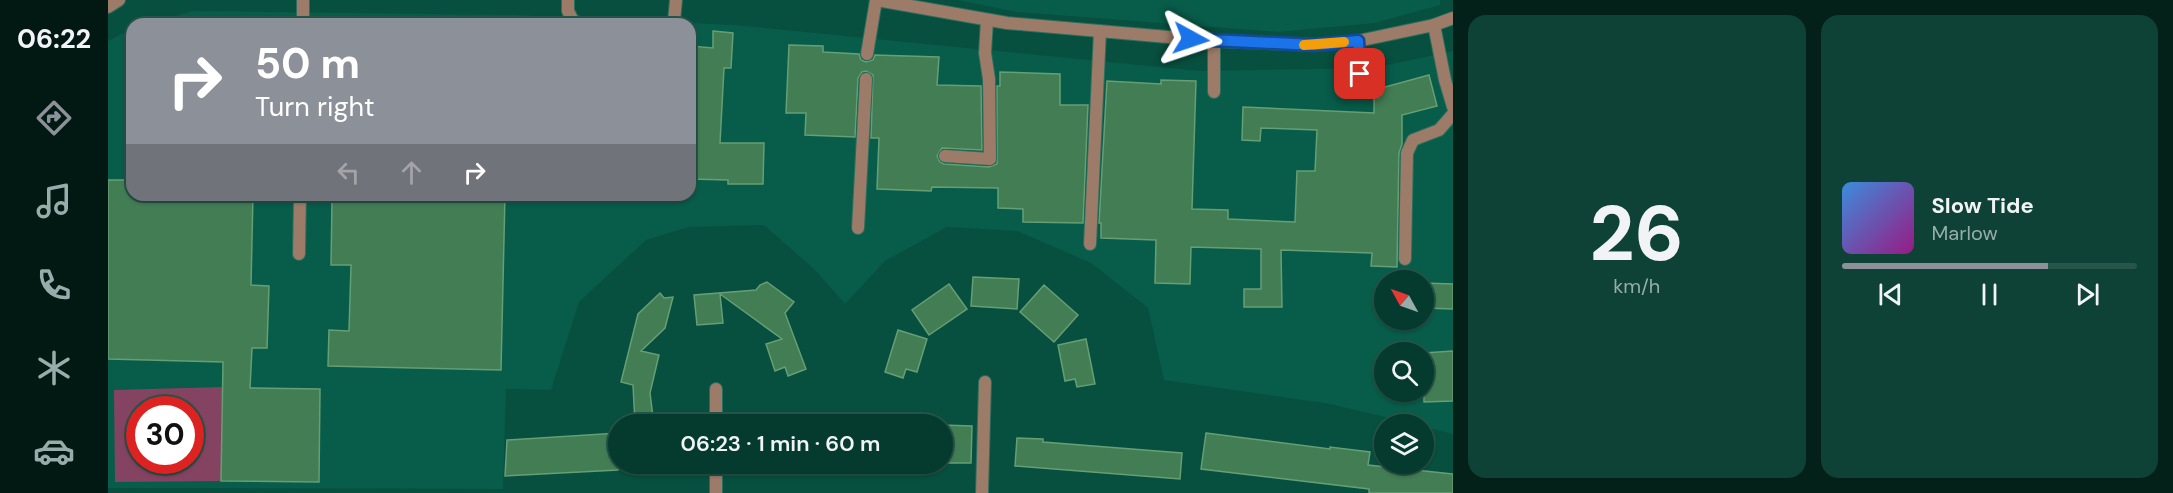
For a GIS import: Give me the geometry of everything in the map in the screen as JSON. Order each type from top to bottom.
[{"type":"street","points":[[108,7],[119,0]]},
{"type":"street","points":[[303,0],[303,18]]},
{"type":"street","points":[[568,0],[568,11],[572,18]]},
{"type":"street","points":[[674,18],[676,0]]},
{"type":"street","points":[[867,54],[877,0],[987,20],[1214,41],[1314,45],[1358,41],[1453,18]]},
{"type":"street","points":[[945,156],[990,159],[989,80],[985,53],[987,20]]},
{"type":"street","points":[[1434,24],[1453,107]]},
{"type":"street","points":[[1090,244],[1100,31]]},
{"type":"street","points":[[1214,41],[1214,92]]},
{"type":"street","points":[[1358,41],[1362,90]]},
{"type":"street","points":[[858,228],[866,79]]},
{"type":"street","points":[[1405,259],[1407,153],[1413,140],[1439,130],[1453,114]]},
{"type":"street","points":[[299,254],[300,201]]},
{"type":"street","points":[[982,493],[985,382]]},
{"type":"street","points":[[716,389],[716,414]]},
{"type":"street","points":[[716,474],[717,493]]},
{"type":"shaded area","points":[[957,0],[1440,0],[1440,5],[1375,23],[1279,32],[1017,12]]},
{"type":"shaded area","points":[[193,11],[517,15],[582,18],[169,18]]},
{"type":"shaded area","points":[[696,23],[734,25],[1200,71],[1373,68],[1453,51],[1453,434],[1434,429],[1434,414],[1374,414],[1330,404],[1164,380],[1148,308],[1091,263],[1017,231],[947,227],[885,261],[845,304],[816,271],[764,225],[689,227],[646,240],[579,302],[551,390],[506,389],[503,489],[108,488],[108,41],[126,32],[126,201],[696,201]]},
{"type":"shaded area","points":[[222,387],[221,481],[115,482],[114,390]]},
{"type":"building","points":[[713,31],[733,33],[731,68],[724,68],[720,143],[764,143],[763,184],[728,184],[728,180],[696,179],[696,47],[713,48]]},
{"type":"building","points":[[789,45],[823,46],[823,52],[859,54],[861,60],[866,62],[873,60],[875,55],[939,57],[937,85],[981,86],[982,150],[942,148],[937,156],[944,164],[989,167],[997,164],[997,86],[1000,86],[1000,72],[1060,74],[1060,105],[1088,105],[1083,223],[1023,222],[1023,209],[998,208],[998,188],[932,187],[931,191],[877,189],[879,138],[871,138],[873,75],[866,71],[862,72],[858,78],[855,137],[805,135],[806,113],[786,113]]},
{"type":"building","points":[[1429,75],[1437,106],[1402,115],[1397,267],[1371,266],[1372,253],[1281,250],[1282,307],[1244,307],[1244,289],[1261,289],[1261,249],[1191,247],[1190,284],[1155,283],[1156,240],[1101,238],[1101,223],[1099,223],[1107,81],[1161,84],[1161,80],[1196,81],[1192,209],[1228,210],[1228,219],[1295,222],[1297,171],[1315,171],[1317,130],[1261,128],[1260,141],[1242,140],[1243,107],[1374,113],[1374,90]]},
{"type":"building","points":[[108,180],[126,180],[126,201],[253,201],[251,285],[269,286],[267,348],[252,348],[250,388],[320,389],[319,482],[221,481],[223,362],[108,359]]},
{"type":"building","points":[[332,201],[505,201],[501,370],[328,366],[329,330],[349,331],[351,265],[331,265]]},
{"type":"building","points":[[973,277],[1019,279],[1017,309],[971,306]]},
{"type":"building","points":[[767,282],[794,302],[785,313],[806,369],[788,376],[785,367],[775,371],[766,344],[782,339],[720,294],[723,323],[697,325],[694,295],[756,290]]},
{"type":"building","points":[[1434,283],[1453,284],[1453,309],[1434,308]]},
{"type":"building","points":[[949,284],[967,309],[929,335],[912,310]]},
{"type":"building","points":[[1044,285],[1078,315],[1054,342],[1020,312]]},
{"type":"building","points":[[660,293],[664,298],[673,297],[665,328],[641,351],[659,355],[650,393],[653,414],[634,414],[633,385],[621,382],[638,314]]},
{"type":"building","points":[[898,330],[927,339],[917,372],[906,369],[903,378],[885,372]]},
{"type":"building","points":[[1086,339],[1095,384],[1077,387],[1075,379],[1065,381],[1058,345]]},
{"type":"building","points":[[1453,351],[1453,401],[1434,402],[1434,352]]},
{"type":"building","points":[[953,425],[972,426],[971,463],[953,463]]},
{"type":"building","points":[[1206,433],[1370,452],[1368,465],[1374,466],[1374,474],[1434,474],[1434,472],[1453,474],[1453,493],[1369,493],[1369,489],[1201,469]]},
{"type":"building","points":[[608,434],[608,471],[505,476],[507,440]]},
{"type":"building","points":[[1017,438],[1182,453],[1180,479],[1015,466]]},
{"type":"slow traffic","points":[[1304,45],[1344,42]]},
{"type":"route","points":[[1191,39],[1314,45],[1358,41],[1360,74]]}]
